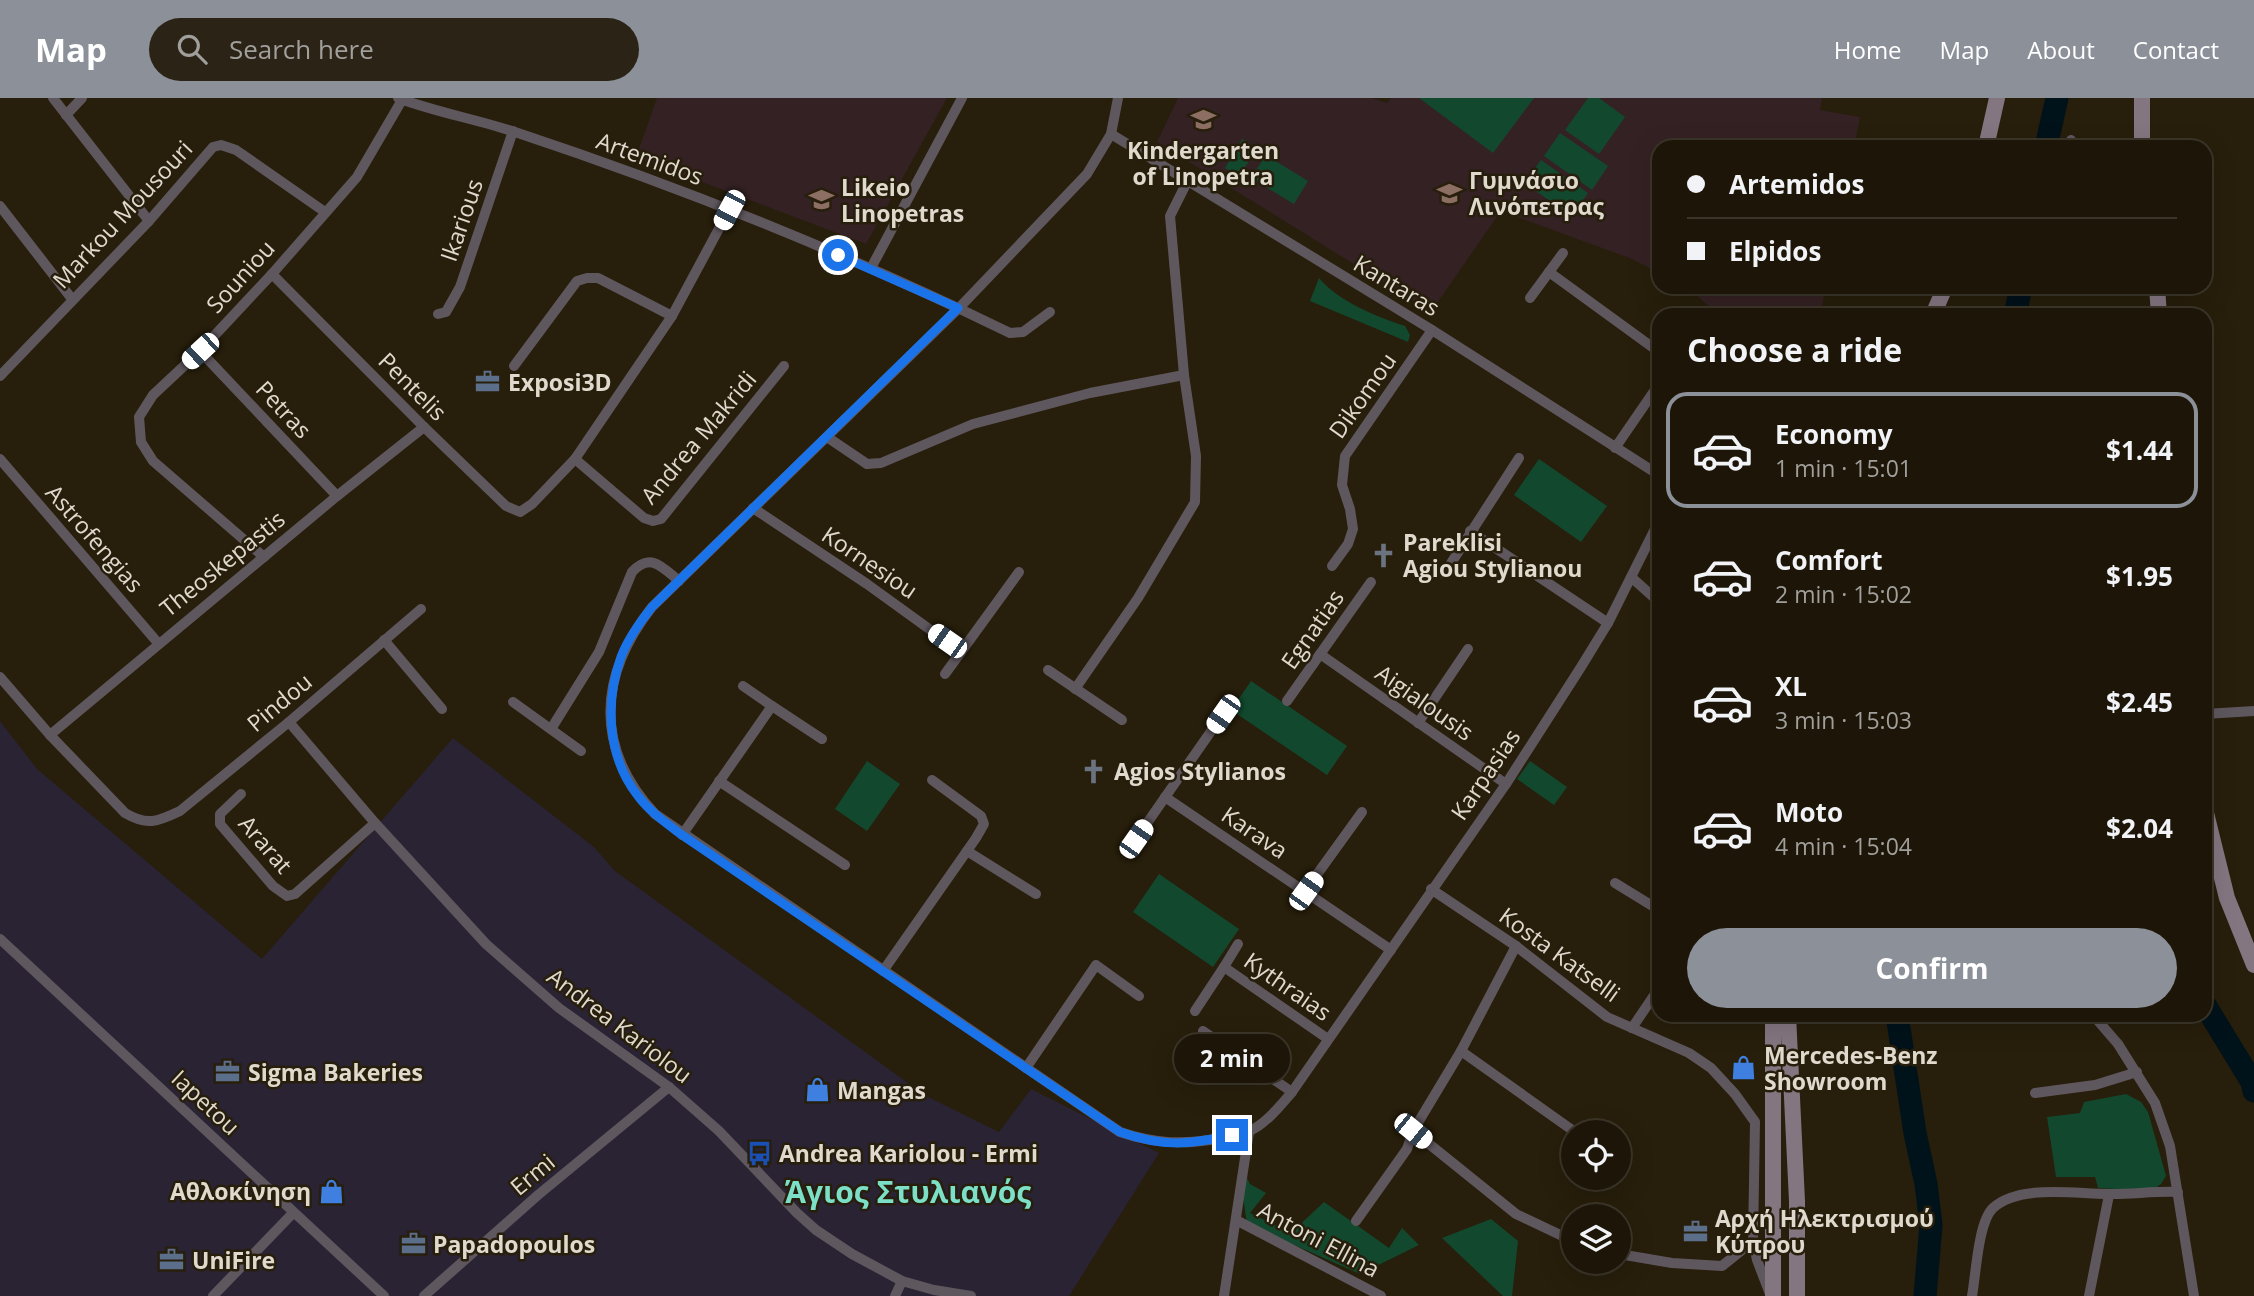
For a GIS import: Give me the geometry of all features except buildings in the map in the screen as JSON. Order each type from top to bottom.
[{"type":"main road","points":[[1988,140],[1997,98]]},
{"type":"main road","points":[[2142,98],[2142,140]]},
{"type":"main road","points":[[2212,837],[2227,898],[2253,958]]},
{"type":"main road","points":[[1772,1296],[1773,1022]]},
{"type":"main road","points":[[1788,1022],[1797,1201],[1797,1296]]},
{"type":"street","points":[[53,98],[149,221]]},
{"type":"street","points":[[66,115],[82,98]]},
{"type":"street","points":[[871,268],[962,98]]},
{"type":"street","points":[[1118,98],[1111,134],[1087,174],[958,308],[652,607],[621,656],[612,686],[610,715],[613,743],[623,769],[636,794],[654,814],[1120,1132],[1147,1141],[1194,1143],[1249,1132],[1224,1296]]},
{"type":"street","name":"Artemidos","points":[[400,99],[513,131],[729,210],[871,268],[1010,333],[1023,332],[1050,312]]},
{"type":"street","name":"Souniou","points":[[264,557],[153,461],[141,442],[139,417],[153,395],[200,351],[357,177],[400,99]]},
{"type":"street","name":"Ikarious","points":[[438,314],[446,312],[460,287],[513,131]]},
{"type":"street","name":"Kantaras","points":[[1111,134],[1432,330],[1652,471]]},
{"type":"street","name":"Markou Mousouri","points":[[0,376],[149,221],[213,147],[221,145],[236,150],[325,212]]},
{"type":"street","points":[[1076,689],[1138,597],[1195,502],[1196,456],[1184,376],[1170,215],[1187,182]]},
{"type":"street","points":[[0,206],[72,299]]},
{"type":"street","points":[[575,459],[672,316],[729,210]]},
{"type":"street","points":[[1530,298],[1563,253]]},
{"type":"street","points":[[1549,272],[1652,347]]},
{"type":"street","name":"Pentelis","points":[[272,274],[506,506],[520,512],[532,504],[575,459]]},
{"type":"street","points":[[514,366],[577,281],[598,278],[672,316]]},
{"type":"street","name":"Dikomou","points":[[1332,566],[1348,544],[1353,529],[1342,485],[1345,456],[1432,330]]},
{"type":"street","name":"Petras","points":[[200,351],[337,496]]},
{"type":"street","name":"Andrea Makridi","points":[[575,459],[644,518],[653,521],[662,519],[784,366]]},
{"type":"street","points":[[827,437],[867,464],[880,463],[973,424],[1090,393],[1184,376]]},
{"type":"street","points":[[1615,448],[1652,394]]},
{"type":"street","name":"Theoskepastis","points":[[50,734],[424,427]]},
{"type":"street","points":[[1444,574],[1519,458]]},
{"type":"street","name":"Astrofengias","points":[[0,459],[158,643]]},
{"type":"street","name":"Kornesiou","points":[[753,508],[867,584],[961,652]]},
{"type":"street","points":[[1470,531],[1608,623]]},
{"type":"street","name":"Karpasias","points":[[1249,1132],[1277,1110],[1292,1093],[1506,784],[1608,623],[1652,535]]},
{"type":"street","points":[[551,729],[599,652],[632,572],[640,563],[648,561],[656,563],[679,580]]},
{"type":"street","points":[[945,674],[1019,572]]},
{"type":"street","points":[[1631,578],[1652,596]]},
{"type":"street","name":"Egnatias","points":[[1287,701],[1371,582]]},
{"type":"street","name":"Pindou","points":[[50,734],[125,813],[139,821],[160,821],[180,811],[289,722],[421,608]]},
{"type":"street","points":[[384,640],[442,709]]},
{"type":"street","points":[[1418,723],[1468,649]]},
{"type":"street","name":"Aigialousis","points":[[1320,654],[1506,784]]},
{"type":"street","points":[[1048,670],[1122,720]]},
{"type":"street","points":[[0,677],[50,734]]},
{"type":"street","points":[[743,686],[822,739]]},
{"type":"street","points":[[513,702],[581,751]]},
{"type":"street","points":[[682,835],[772,706]]},
{"type":"street","points":[[2212,714],[2254,711]]},
{"type":"street","points":[[1136,839],[1223,714]]},
{"type":"street","name":"Andrea Kariolou","points":[[289,722],[375,823],[486,944],[559,1008],[669,1087],[719,1131],[816,1230],[852,1254],[902,1281],[971,1296]]},
{"type":"street","points":[[883,971],[984,824],[981,816],[932,779]]},
{"type":"street","points":[[719,781],[845,865]]},
{"type":"street","name":"Ararat","points":[[242,794],[220,814],[220,824],[273,886],[287,896],[295,894],[375,823]]},
{"type":"street","name":"Karava","points":[[1165,797],[1391,950]]},
{"type":"street","points":[[1306,891],[1362,812]]},
{"type":"street","points":[[967,851],[1036,894]]},
{"type":"street","points":[[1615,883],[1652,906]]},
{"type":"street","name":"Kosta Katselli","points":[[1431,889],[1516,946],[1607,1017],[1689,1053],[1711,1069],[1735,1094],[1755,1122],[1754,1241],[1757,1260],[1772,1296]]},
{"type":"street","name":"Iapetou","points":[[0,939],[384,1296]]},
{"type":"street","name":"Kythraias","points":[[1195,1011],[1238,944]]},
{"type":"street","points":[[1356,1221],[1407,1149],[1413,1131],[1461,1051],[1516,946]]},
{"type":"street","points":[[1026,1068],[1096,965],[1139,996]]},
{"type":"street","name":"Kythraias","points":[[1224,967],[1328,1039]]},
{"type":"street","points":[[1632,1028],[1652,998]]},
{"type":"street","points":[[2099,1022],[2137,1072],[2155,1103],[2170,1146],[2194,1296]]},
{"type":"street","points":[[1203,1031],[1292,1093]]},
{"type":"street","points":[[1461,1051],[1561,1122]]},
{"type":"street","points":[[2035,1093],[2095,1085],[2137,1072]]},
{"type":"street","name":"Ermi","points":[[424,1296],[538,1195],[669,1087]]},
{"type":"street","points":[[1413,1131],[1516,1214],[1561,1235]]},
{"type":"street","points":[[1972,1296],[1984,1225],[1992,1209],[2013,1198],[2043,1192],[2109,1195],[2178,1192]]},
{"type":"street","points":[[2090,1296],[2109,1195]]},
{"type":"street","points":[[213,1296],[293,1213]]},
{"type":"street","name":"Antoni Ellina","points":[[1236,1220],[1381,1296]]},
{"type":"street","points":[[1631,1256],[1672,1263],[1722,1266],[1754,1241]]},
{"type":"street","points":[[895,1296],[902,1281]]},
{"type":"shaded area","name":"Likeio Linopetras","points":[[657,98],[947,98],[866,244],[636,157]]},
{"type":"shaded area","name":"Γυμνάσιο Λινόπετρας","points":[[1178,98],[1372,98],[1387,103],[1391,98],[1822,98],[1820,110],[1860,117],[1855,140],[1652,140],[1652,269],[1632,259],[1501,211],[1431,312],[1157,142]]},
{"type":"shaded area","points":[[1696,294],[1824,294],[1822,308],[1710,308]]},
{"type":"shaded area","points":[[0,721],[37,769],[262,959],[453,738],[594,847],[615,871],[926,1096],[999,1132],[1031,1089],[1159,1153],[1069,1296],[0,1296]]},
{"type":"green space","points":[[1419,98],[1534,98],[1493,153]]},
{"type":"green space","points":[[1588,98],[1599,98],[1625,117],[1599,154],[1565,130]]},
{"type":"green space","points":[[1560,133],[1608,166],[1592,190],[1544,156]]},
{"type":"green space","points":[[1242,139],[1257,148],[1239,177],[1225,168]]},
{"type":"green space","points":[[1266,155],[1308,181],[1294,204],[1251,178]]},
{"type":"green space","points":[[1541,160],[1588,193],[1572,216],[1524,183]]},
{"type":"green space","points":[[1319,278],[1347,301],[1405,326],[1410,335],[1408,342],[1310,301]]},
{"type":"green space","points":[[1539,459],[1607,506],[1581,542],[1514,495]]},
{"type":"green space","points":[[1251,681],[1347,746],[1327,775],[1231,710]]},
{"type":"green space","points":[[867,761],[900,784],[867,831],[835,809]]},
{"type":"green space","points":[[1530,761],[1567,787],[1554,805],[1517,779]]},
{"type":"green space","points":[[1159,874],[1239,929],[1213,967],[1133,912]]},
{"type":"green space","points":[[2126,1094],[2141,1102],[2148,1112],[2166,1176],[2161,1184],[2151,1191],[2098,1188],[2095,1177],[2056,1177],[2047,1117],[2080,1113],[2084,1102]]},
{"type":"green space","points":[[1247,1178],[1250,1184],[1266,1193],[1250,1213],[1291,1233],[1324,1202],[1389,1248],[1402,1228],[1419,1245],[1360,1274],[1247,1224],[1243,1197]]},
{"type":"green space","points":[[1491,1219],[1518,1241],[1512,1296],[1503,1296],[1442,1238]]},
{"type":"waterway","points":[[2048,140],[2057,98]]},
{"type":"waterway","points":[[2016,308],[2020,294]]},
{"type":"waterway","points":[[2212,1016],[2252,1082],[2254,1091]]},
{"type":"waterway","points":[[1898,1022],[1931,1225],[1925,1296]]},
{"type":"place","name":"Kindergarten of Linopetra","points":[[1203,120]]},
{"type":"place","name":"Γυμνάσιο Λινόπετρας","points":[[1449,193]]},
{"type":"place","name":"Likeio Linopetras","points":[[821,200]]},
{"type":"place","name":"Exposi3D","points":[[488,382]]},
{"type":"place","name":"Pareklisi Agiou Stylianou","points":[[1383,555]]},
{"type":"place","name":"Agios Stylianos","points":[[1094,771]]},
{"type":"place","name":"Mercedes-Benz Showroom","points":[[1744,1068]]},
{"type":"place","name":"Sigma Bakeries","points":[[228,1072]]},
{"type":"place","name":"Mangas","points":[[817,1090]]},
{"type":"place","name":"Andrea Kariolou - Ermi","points":[[759,1153]]},
{"type":"place","name":"Αθλοκίνηση","points":[[331,1191]]},
{"type":"place","name":"Αρχή Ηλεκτρισμού Κύπρου","points":[[1695,1231]]},
{"type":"place","name":"Papadopoulos","points":[[413,1244]]},
{"type":"place","name":"UniFire","points":[[172,1260]]},
{"type":"district","name":"Άγιος Στυλιανός","points":[[908,1191]]},
{"type":"route","points":[[838,255],[958,308],[652,607],[635,629],[621,656],[612,686],[610,715],[613,743],[623,769],[636,794],[654,814],[682,835],[1120,1132],[1147,1141],[1169,1144],[1194,1143],[1232,1135]]}]
